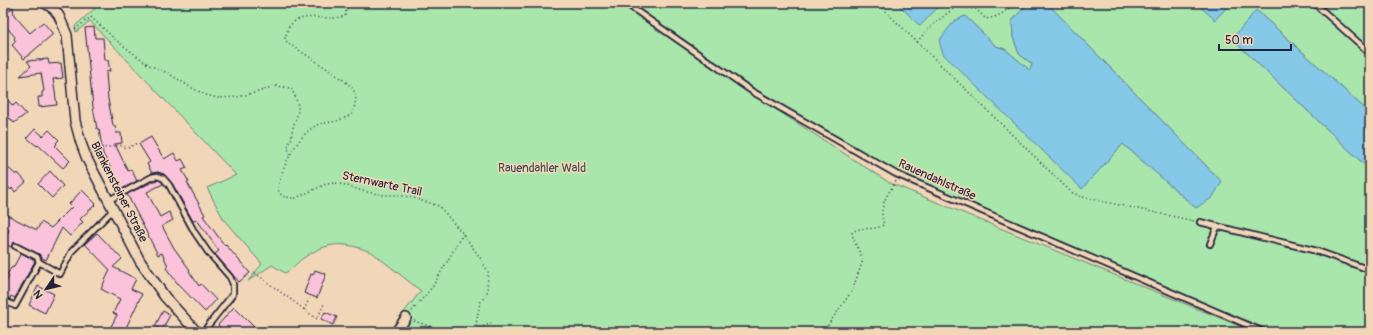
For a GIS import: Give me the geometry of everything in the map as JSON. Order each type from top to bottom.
[{"type":"street","name":"Blankensteiner Straße","points":[[45,3],[54,9],[59,16],[67,34],[74,112],[77,131],[84,152],[140,261],[158,287],[197,332]]},
{"type":"street","points":[[396,332],[406,318]]},
{"type":"lane","name":"Rauendahlstraße","points":[[625,3],[753,92],[900,176],[1264,332]]},
{"type":"lane","points":[[1314,3],[1370,53]]},
{"type":"lane","points":[[109,200],[152,177],[157,176],[163,178],[169,185],[195,233],[208,252],[230,277],[233,284],[233,294],[203,332]]},
{"type":"lane","points":[[15,246],[37,257],[39,262],[60,274],[72,251],[113,210]]},
{"type":"lane","points":[[1200,222],[1317,251],[1370,270]]},
{"type":"lane","points":[[1210,244],[1217,227]]},
{"type":"lane","points":[[3,300],[15,306],[39,262]]},
{"type":"path","name":"Sternwarte Trail","points":[[344,3],[346,12],[345,16],[332,18],[313,16],[294,21],[289,26],[286,33],[285,40],[289,44],[353,89],[356,103],[352,114],[344,119],[317,125],[300,139],[289,156],[279,181],[278,190],[282,196],[296,198],[326,184],[335,183],[362,191],[383,195],[410,197],[439,206],[463,234],[488,272],[487,294],[480,303],[476,331]]},
{"type":"path","points":[[876,3],[1071,192],[1082,197],[1200,222]]},
{"type":"path","points":[[917,42],[928,29],[945,14],[956,7],[976,10],[986,19],[998,17],[1014,3]]},
{"type":"path","points":[[67,34],[91,17],[104,30],[149,65],[168,73],[206,95],[218,98],[237,97],[274,86],[291,88],[296,98],[298,108],[291,132],[292,138],[288,144],[289,156]]},
{"type":"path","points":[[84,152],[119,145],[128,148],[136,143]]},
{"type":"path","points":[[823,332],[852,291],[863,260],[852,233],[858,229],[878,228],[884,224],[882,206],[886,197],[900,176]]},
{"type":"path","points":[[448,332],[406,318],[433,286],[463,234]]},
{"type":"path","points":[[255,273],[317,320],[324,304]]},
{"type":"path","points":[[304,310],[309,300]]},
{"type":"path","points":[[476,331],[491,323]]},
{"type":"green space","name":"Rauendahler Wald","points":[[101,3],[620,3],[752,94],[890,183],[1254,332],[388,332],[421,291],[373,253],[363,249],[345,245],[328,246],[311,253],[285,273],[272,265],[248,281],[262,264],[224,220],[207,188],[236,175],[90,21],[76,32],[75,26]]},
{"type":"green space","points":[[631,3],[1028,3],[1012,21],[1013,37],[1019,54],[1032,64],[1030,71],[1005,49],[996,46],[965,16],[1082,188],[1123,144],[1196,208],[1222,182],[1047,3],[1370,3],[1370,113],[1257,11],[1232,39],[1370,170],[1370,332],[1272,332],[897,171],[752,87]]},
{"type":"water","points":[[897,3],[942,3],[920,26]]},
{"type":"water","points":[[1028,3],[1047,3],[1222,182],[1212,198],[1196,208],[1123,144],[1082,189],[943,54],[939,41],[954,21],[965,16],[996,46],[1005,49],[1030,70],[1032,64],[1019,54],[1013,37],[1012,21]]},
{"type":"water","points":[[1196,3],[1231,3],[1215,20]]},
{"type":"water","points":[[1256,10],[1370,113],[1370,170],[1232,39]]},
{"type":"building","points":[[13,7],[14,15],[30,33],[43,22],[53,34],[24,59],[12,45],[16,41],[14,39],[15,37],[3,23],[3,16]]},
{"type":"building","points":[[94,27],[95,38],[103,38],[105,60],[108,60],[110,71],[106,72],[108,99],[113,126],[115,126],[116,133],[121,133],[122,143],[115,144],[128,171],[131,169],[137,181],[122,189],[103,154],[99,129],[97,129],[93,107],[85,28]]},
{"type":"building","points":[[48,59],[49,64],[61,63],[63,78],[53,79],[57,105],[39,107],[38,97],[42,97],[42,92],[44,91],[41,73],[20,76],[31,66],[27,61]]},
{"type":"building","points":[[3,95],[13,106],[16,103],[26,114],[14,123],[10,118],[8,120],[3,114]]},
{"type":"building","points":[[35,129],[43,136],[49,130],[59,140],[55,146],[70,161],[63,168],[38,145],[37,146],[27,138]]},
{"type":"building","points":[[151,137],[164,159],[174,153],[178,161],[182,159],[187,168],[182,170],[205,215],[203,216],[225,246],[226,245],[250,273],[239,282],[215,254],[219,251],[197,220],[193,221],[172,183],[164,174],[158,172],[152,173],[147,164],[150,162],[139,144]]},
{"type":"building","points":[[3,163],[16,175],[18,173],[26,182],[15,192],[3,182]]},
{"type":"building","points":[[50,171],[63,186],[52,198],[38,184]]},
{"type":"building","points":[[157,180],[161,181],[163,184],[147,192],[160,217],[169,212],[173,220],[162,226],[174,248],[190,270],[189,271],[199,286],[201,284],[216,300],[205,312],[178,284],[166,268],[168,266],[162,253],[158,255],[127,194]]},
{"type":"building","points":[[82,190],[96,204],[80,219],[83,222],[70,236],[62,228],[46,260],[39,254],[17,243],[13,243],[11,247],[3,243],[9,230],[3,227],[3,213],[37,230],[41,222],[51,228],[72,207],[69,204]]},
{"type":"building","points":[[97,233],[122,259],[113,267],[136,279],[131,289],[142,294],[124,332],[108,332],[117,315],[113,313],[120,299],[101,289],[110,270],[85,244]]},
{"type":"building","points":[[21,253],[35,261],[15,298],[11,296],[10,299],[3,296],[3,287],[9,276],[7,274],[12,267],[13,268]]},
{"type":"building","points":[[315,270],[326,274],[317,298],[304,293],[311,274],[313,275]]},
{"type":"building","points":[[38,286],[54,294],[45,313],[29,305]]},
{"type":"building","points":[[234,307],[259,332],[225,332],[218,325]]},
{"type":"building","points":[[163,311],[170,315],[162,330],[155,326]]},
{"type":"building","points":[[325,312],[337,317],[333,325],[321,319]]}]
